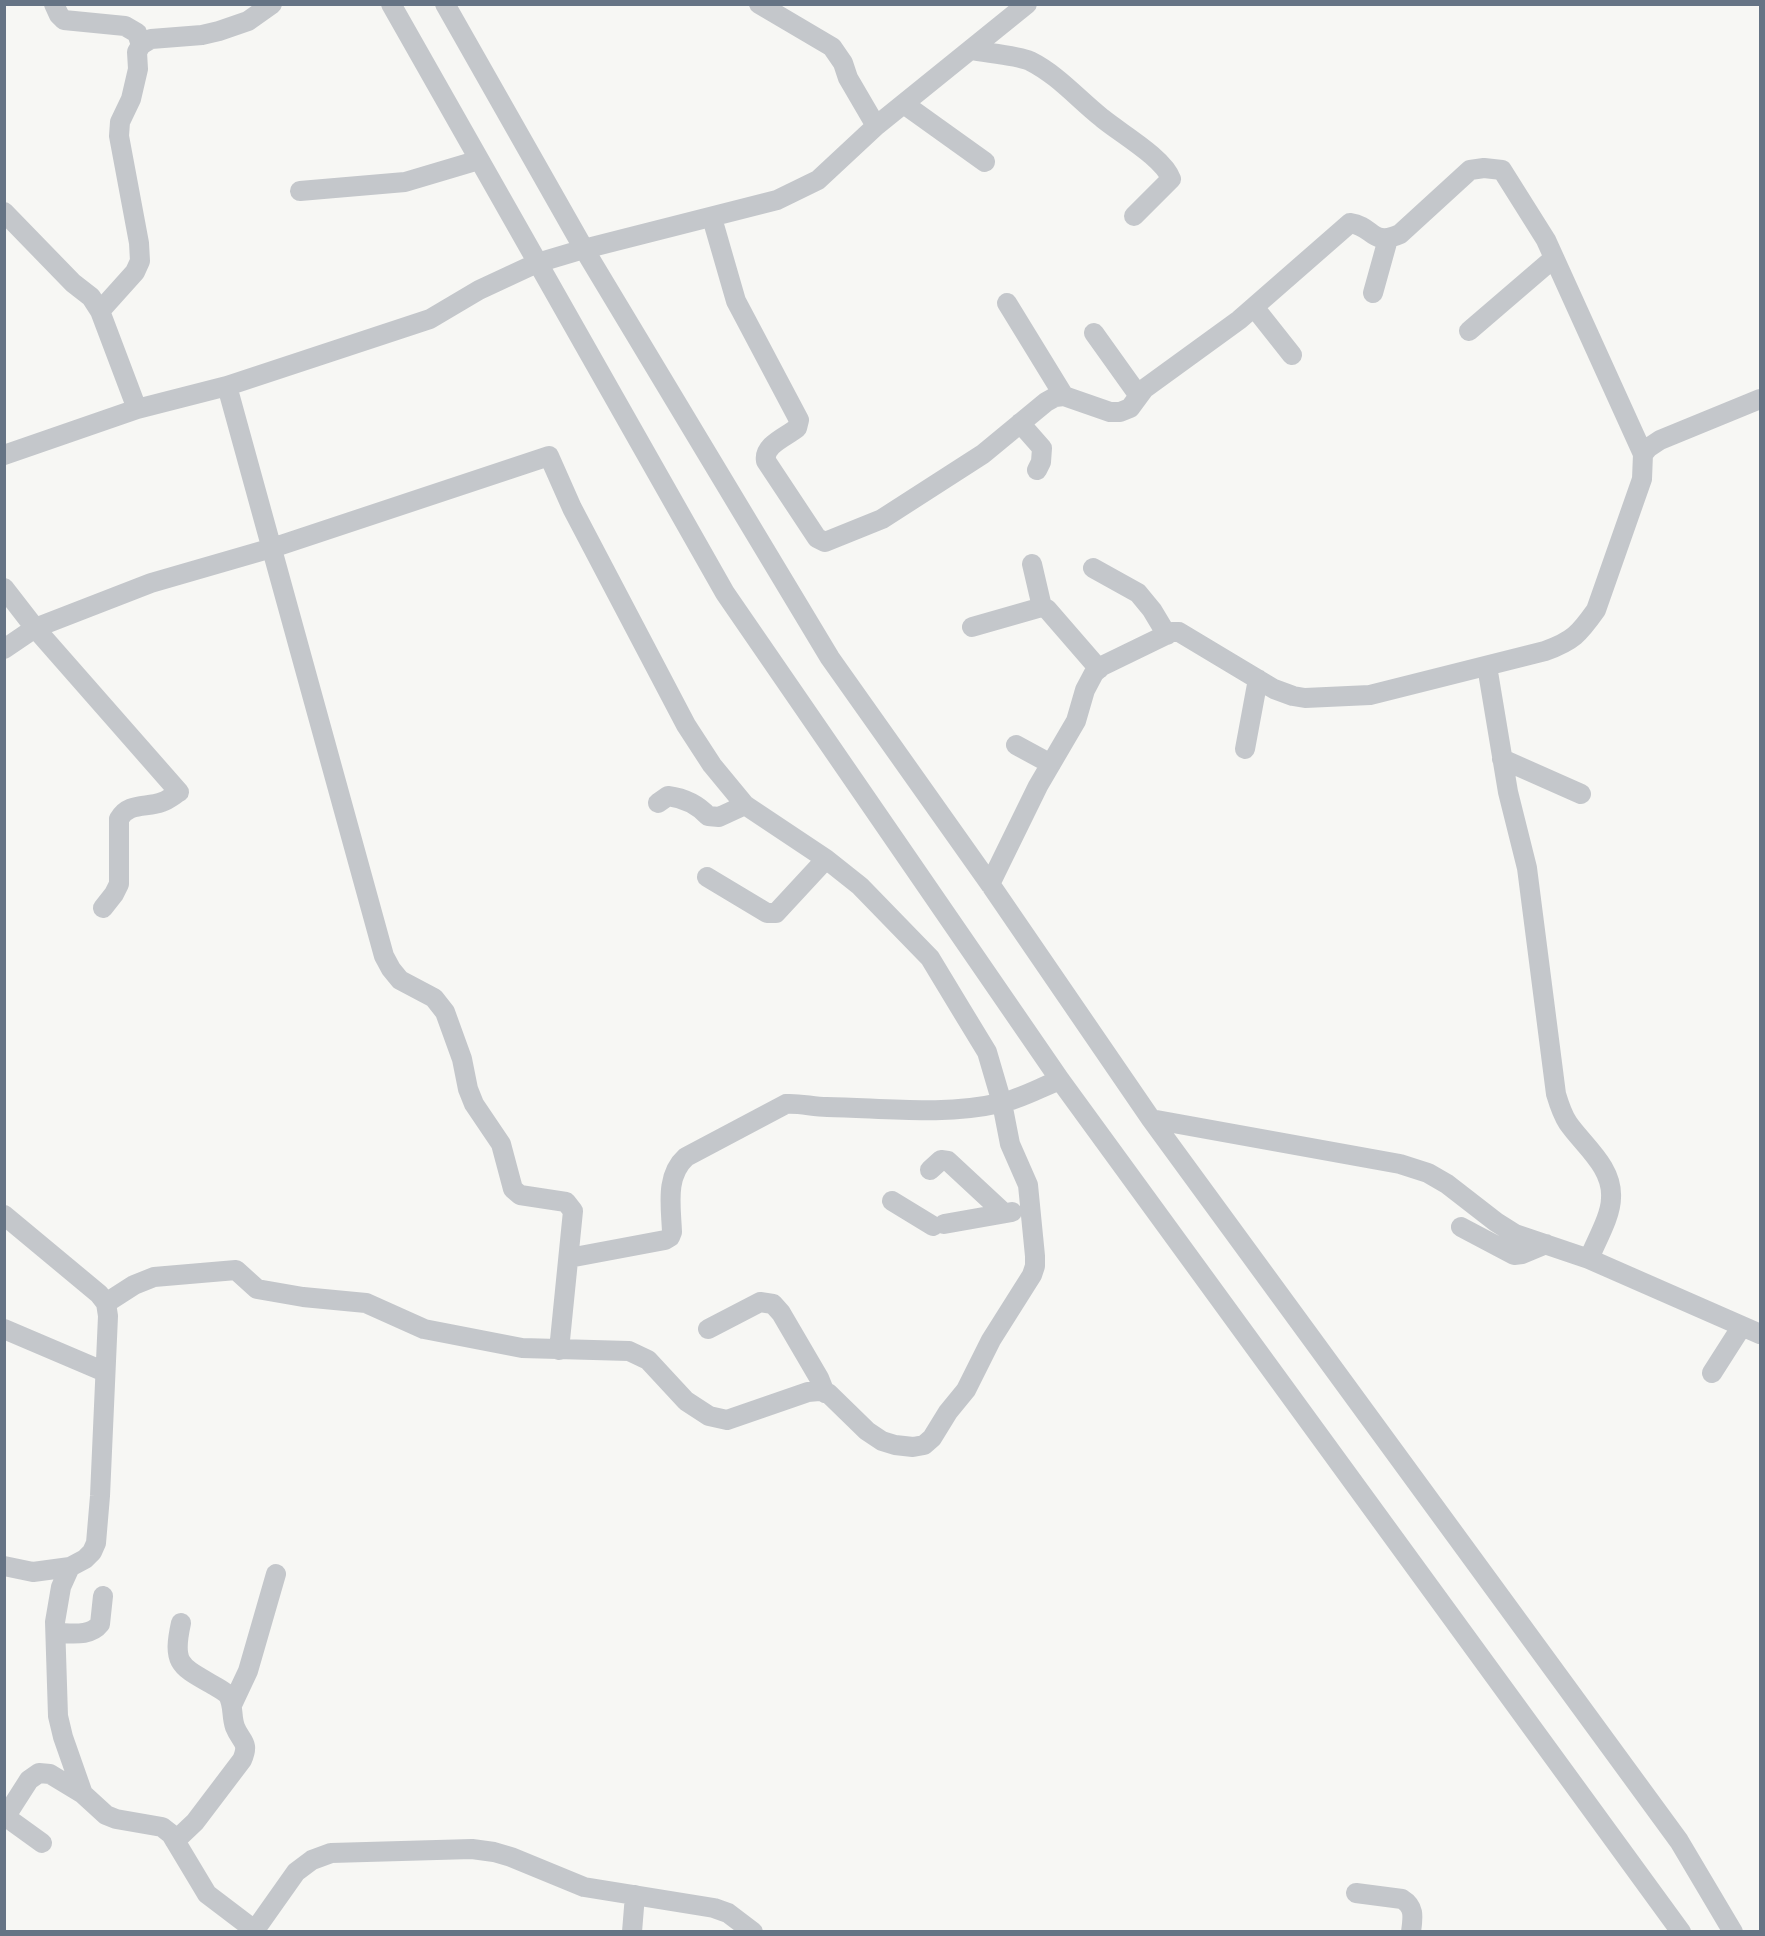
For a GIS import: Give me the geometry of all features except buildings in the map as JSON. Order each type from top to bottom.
[{"type":"street","points":[[54,4],[58,15],[64,20],[125,26],[137,33],[141,45]]},
{"type":"street","points":[[100,311],[135,272],[140,261],[139,243],[119,136],[120,122],[131,99],[138,69],[137,52],[141,45],[151,39],[219,32],[248,21],[272,4]]},
{"type":"street","points":[[391,4],[725,593],[1060,1080],[1681,1932]]},
{"type":"street","points":[[445,4],[584,249],[830,658],[990,884],[1151,1119],[1679,1841],[1733,1932]]},
{"type":"street","points":[[759,4],[832,47],[843,63],[848,78],[876,126]]},
{"type":"street","points":[[4,455],[137,409],[227,386],[430,319],[479,290],[537,263],[777,200],[818,180],[876,126],[1027,4]]},
{"type":"street","points":[[971,50],[1027,59],[1046,70],[1101,117],[1157,160],[1171,178],[1134,216]]},
{"type":"street","points":[[904,104],[986,162]]},
{"type":"street","points":[[300,191],[405,182],[479,160]]},
{"type":"street","points":[[712,218],[736,301],[799,420],[797,428],[768,449],[765,456],[766,461],[817,538],[825,542],[882,519],[983,454],[1055,397],[1064,396],[1110,412],[1120,412],[1130,408],[1144,389],[1239,320],[1350,223],[1357,224],[1380,238],[1388,239],[1400,234],[1470,170],[1484,168],[1502,170],[1546,240],[1643,454],[1642,479],[1596,610],[1584,627],[1566,643],[1545,651],[1371,695],[1305,698],[1274,688],[1179,632],[1172,632],[1099,669],[1094,673],[1085,690],[1076,721],[1038,786],[990,884]]},
{"type":"street","points":[[4,212],[73,283],[90,297],[100,311],[137,409]]},
{"type":"street","points":[[1373,293],[1388,239]]},
{"type":"street","points":[[1469,331],[1554,258]]},
{"type":"street","points":[[1007,303],[1064,396]]},
{"type":"street","points":[[1254,307],[1292,355]]},
{"type":"street","points":[[1094,333],[1139,396]]},
{"type":"street","points":[[227,386],[384,956],[400,980],[427,993],[445,1012],[462,1059],[468,1089],[474,1104],[501,1144],[513,1189],[520,1195],[559,1200],[571,1206],[574,1218],[560,1350]]},
{"type":"street","points":[[1643,454],[1660,440],[1761,399]]},
{"type":"street","points":[[1020,423],[1042,448],[1041,462],[1037,470]]},
{"type":"street","points":[[4,649],[35,628],[151,583],[272,548],[549,456],[572,508],[686,725],[712,765],[745,805],[826,859],[860,886],[930,958],[987,1052],[1002,1103],[1007,1132],[1028,1185],[1035,1256],[1032,1275],[991,1340],[966,1390],[948,1412],[932,1438],[924,1445],[913,1447],[882,1441],[867,1431],[825,1392],[808,1392],[727,1420],[709,1416],[686,1401],[648,1360],[639,1354],[599,1349],[522,1348],[424,1329],[366,1303],[257,1289],[236,1270],[153,1277],[134,1285],[106,1303]]},
{"type":"street","points":[[1032,564],[1042,607]]},
{"type":"street","points":[[1093,568],[1138,593],[1152,610],[1167,635]]},
{"type":"street","points":[[4,588],[35,628],[179,792],[163,802],[128,808],[122,813],[119,819],[119,884],[103,908]]},
{"type":"street","points":[[972,627],[1042,607],[1047,609],[1099,669]]},
{"type":"street","points":[[1488,666],[1513,818],[1527,868],[1556,1094],[1560,1109],[1600,1163],[1610,1185],[1609,1210],[1589,1259]]},
{"type":"street","points":[[1245,749],[1258,679]]},
{"type":"street","points":[[1016,745],[1051,764]]},
{"type":"street","points":[[1502,759],[1581,794]]},
{"type":"street","points":[[658,803],[668,796],[679,798],[701,808],[708,816],[719,817],[745,805]]},
{"type":"street","points":[[707,877],[767,913],[776,913],[826,859]]},
{"type":"street","points":[[569,1258],[665,1240],[670,1237],[672,1232],[670,1191],[674,1171],[679,1163],[686,1157],[786,1104],[922,1110],[958,1109],[1002,1103],[1060,1080]]},
{"type":"street","points":[[1151,1119],[1400,1164],[1419,1170],[1447,1184],[1515,1234],[1589,1259],[1761,1334]]},
{"type":"street","points":[[930,1170],[941,1160],[948,1161],[1004,1213]]},
{"type":"street","points":[[892,1201],[938,1225],[1030,1208]]},
{"type":"street","points":[[4,1566],[33,1572],[70,1567],[85,1559],[92,1552],[96,1543],[108,1316],[106,1303],[88,1283],[6,1220]]},
{"type":"street","points":[[1461,1227],[1514,1255],[1546,1244]]},
{"type":"street","points":[[708,1329],[760,1302],[773,1304],[781,1312],[825,1392]]},
{"type":"street","points":[[1712,1373],[1742,1326]]},
{"type":"street","points":[[4,1329],[105,1372]]},
{"type":"street","points":[[70,1567],[61,1587],[56,1622],[58,1716],[83,1794]]},
{"type":"street","points":[[175,1841],[195,1822],[242,1760],[246,1751],[243,1738],[232,1718],[232,1705],[248,1671],[276,1574]]},
{"type":"street","points":[[56,1633],[86,1633],[98,1627],[103,1596]]},
{"type":"street","points":[[181,1623],[177,1647],[185,1669],[226,1693],[232,1705]]},
{"type":"street","points":[[42,1843],[5,1818],[29,1780],[39,1773],[50,1774],[83,1794],[106,1815],[116,1819],[162,1827],[171,1834],[207,1894],[256,1931],[296,1872],[312,1860],[331,1853],[472,1850],[494,1852],[584,1887],[714,1908],[728,1913],[753,1932]]},
{"type":"street","points":[[1356,1893],[1402,1899],[1408,1903],[1414,1914],[1411,1932]]},
{"type":"street","points":[[632,1932],[635,1895]]}]
